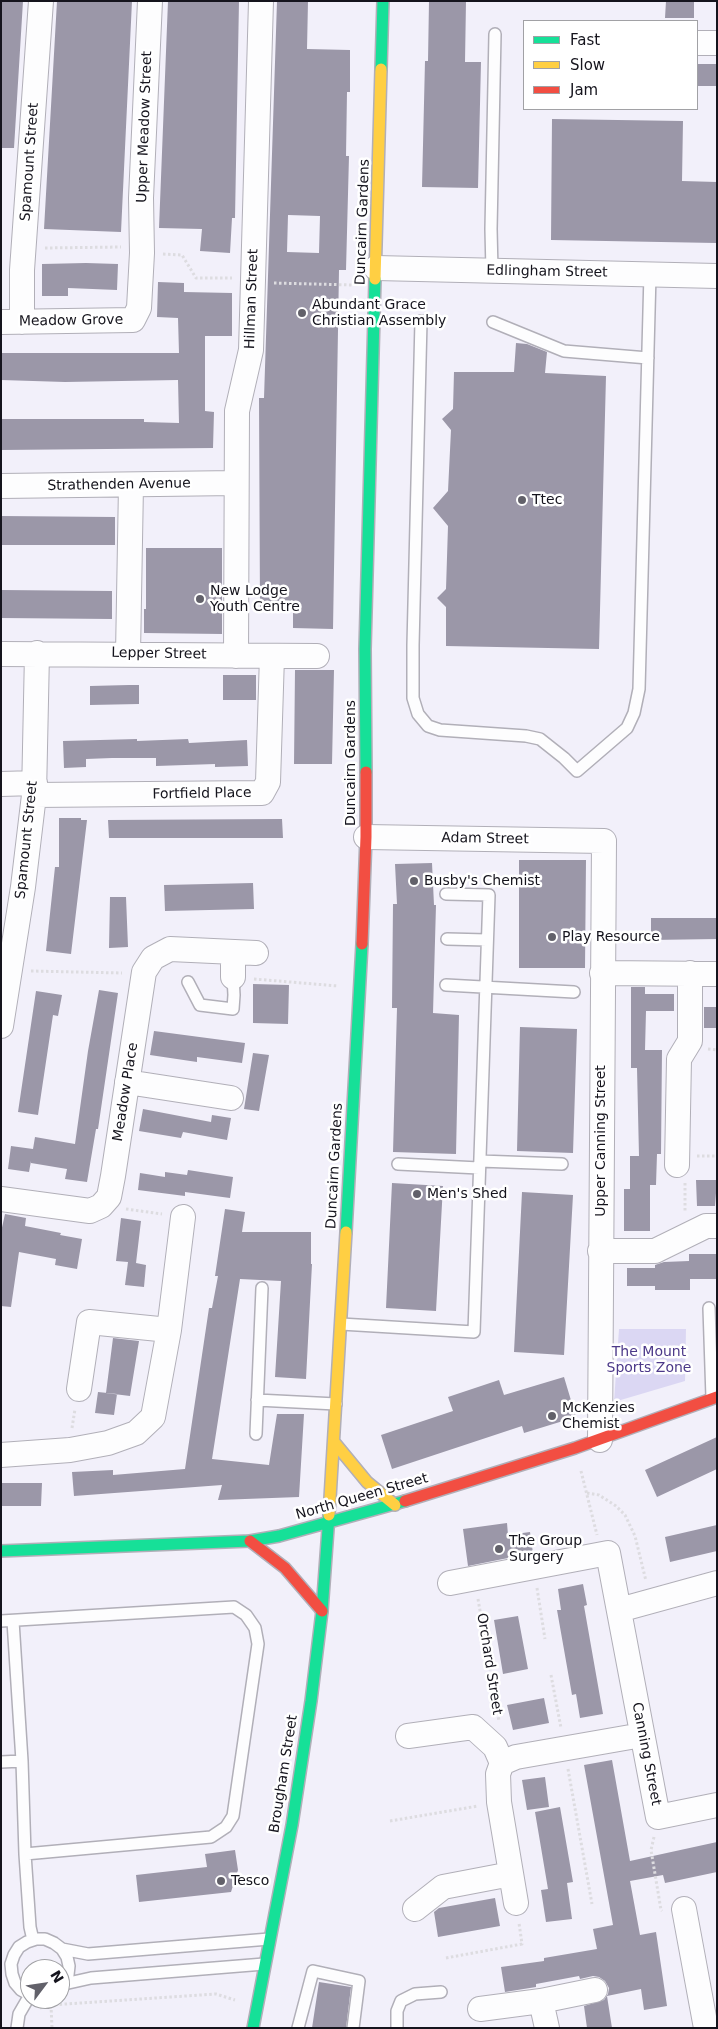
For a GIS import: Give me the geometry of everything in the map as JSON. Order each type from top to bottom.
[{"type":"street","name":"Spamount Street","points":[[12,322],[22,270],[41,1]]},
{"type":"street","name":"Upper Meadow Street","points":[[142,253],[141,198],[150,1]]},
{"type":"street","name":"Hillman Street","points":[[236,656],[237,411],[251,350],[261,1]]},
{"type":"street","name":"Duncairn Gardens","points":[[328,1523],[361,988],[366,837],[365,649],[384,1]]},
{"type":"street","points":[[698,43],[717,43]]},
{"type":"street","name":"Meadow Grove","points":[[12,322],[133,320],[139,308],[142,253]]},
{"type":"street","name":"Edlingham Street","points":[[376,277],[492,270],[717,276]]},
{"type":"street","name":"Strathenden Avenue","points":[[1,486],[236,483]]},
{"type":"street","points":[[128,654],[131,485]]},
{"type":"street","name":"Spamount Street","points":[[1,1026],[23,887],[34,789],[37,653]]},
{"type":"street","name":"Lepper Street","points":[[1,654],[317,656]]},
{"type":"street","name":"Fortfield Place","points":[[34,789],[262,793],[268,782],[272,656]]},
{"type":"street","points":[[1,784],[34,789]]},
{"type":"street","name":"Adam Street","points":[[366,837],[604,842]]},
{"type":"street","name":"Upper Canning Street","points":[[600,1440],[604,842]]},
{"type":"street","points":[[144,972],[153,958],[170,948],[245,953],[233,977]]},
{"type":"street","name":"Meadow Place","points":[[105,1202],[109,1197],[144,972]]},
{"type":"street","points":[[602,973],[717,974]]},
{"type":"street","points":[[677,1165],[679,1059],[690,1041],[690,973]]},
{"type":"street","points":[[127,1082],[231,1098]]},
{"type":"street","points":[[1,1199],[90,1210],[101,1206],[105,1202]]},
{"type":"street","points":[[1,1455],[70,1450],[108,1443],[136,1433],[153,1417],[169,1330],[182,1217]]},
{"type":"street","points":[[600,1251],[655,1251],[706,1226],[717,1226]]},
{"type":"street","points":[[78,1389],[89,1322],[169,1330]]},
{"type":"street","name":"North Queen Street","points":[[1,1551],[250,1541],[279,1536],[396,1505],[575,1448],[715,1397]]},
{"type":"street","points":[[334,1442],[367,1482],[396,1505]]},
{"type":"street","name":"Brougham Street","points":[[253,2028],[292,1825],[312,1701],[322,1611],[328,1523]]},
{"type":"street","points":[[250,1541],[285,1568],[322,1611]]},
{"type":"street","points":[[450,1583],[533,1567],[602,1544]]},
{"type":"street","name":"Canning Street","points":[[602,1544],[619,1610],[658,1817]]},
{"type":"street","points":[[619,1610],[717,1583]]},
{"type":"street","points":[[408,1736],[473,1727],[499,1755],[516,1757],[642,1735]]},
{"type":"street","points":[[499,1755],[500,1802],[516,1903]]},
{"type":"street","points":[[658,1817],[717,1805]]},
{"type":"street","points":[[415,1909],[443,1887],[511,1874]]},
{"type":"street","points":[[684,1909],[699,2026]]},
{"type":"street","points":[[480,2009],[594,1990]]},
{"type":"street","points":[[540,2000],[547,2028]]},
{"type":"lane","points":[[492,270],[491,219],[495,34]]},
{"type":"lane","points":[[422,321],[412,698],[418,714],[428,726],[440,730],[526,736],[540,739],[577,771],[627,728],[634,713],[639,689],[650,274]]},
{"type":"lane","points":[[493,322],[564,351],[648,358]]},
{"type":"lane","points":[[341,1324],[474,1332],[489,895],[446,894]]},
{"type":"lane","points":[[447,939],[487,940]]},
{"type":"lane","points":[[188,982],[200,1005],[232,1009],[234,995],[233,977]]},
{"type":"lane","points":[[446,985],[574,992]]},
{"type":"lane","points":[[398,1164],[562,1164]]},
{"type":"lane","points":[[256,1434],[262,1288]]},
{"type":"lane","points":[[709,1308],[715,1397]]},
{"type":"lane","points":[[258,1400],[336,1404]]},
{"type":"lane","points":[[1,1621],[234,1608],[246,1615],[255,1628],[258,1644],[233,1816],[226,1827],[211,1838],[25,1854]]},
{"type":"lane","points":[[13,1621],[22,1761],[25,1854],[30,1927],[33,1940]]},
{"type":"lane","points":[[1,1762],[22,1761]]},
{"type":"lane","points":[[20,1987],[15,1983],[11,1964],[19,1947],[33,1940],[46,1940],[62,1949],[88,1954],[269,1939]]},
{"type":"lane","points":[[62,1949],[66,1959]]},
{"type":"lane","points":[[70,1984],[91,1978],[264,1964]]},
{"type":"lane","points":[[298,2028],[313,1971],[359,1981],[353,2028]]},
{"type":"lane","points":[[397,2028],[397,2011],[401,2001],[414,1994],[441,1992]]},
{"type":"lane","points":[[17,2028],[19,2014],[22,2009]]},
{"type":"path","points":[[253,282],[376,277]]},
{"type":"path","points":[[245,953],[255,980],[361,988]]},
{"type":"path","points":[[10,970],[69,973],[144,972]]},
{"type":"path","points":[[677,1165],[685,1178],[684,1202],[687,1234]]},
{"type":"path","points":[[105,1202],[116,1207],[182,1217]]},
{"type":"path","points":[[70,1450],[78,1389]]},
{"type":"path","points":[[575,1448],[602,1544]]},
{"type":"path","points":[[587,1493],[599,1495],[616,1506],[625,1515],[636,1536],[651,1601]]},
{"type":"path","points":[[533,1567],[545,1639]]},
{"type":"path","name":"Orchard Street","points":[[475,1578],[501,1736],[499,1755]]},
{"type":"path","points":[[551,1675],[592,1904]]},
{"type":"path","points":[[390,1822],[500,1802]]},
{"type":"path","name":"Canning Street","points":[[658,1817],[651,1850],[661,1910],[664,1912],[684,1909]]},
{"type":"path","points":[[446,1958],[522,1944],[516,1903]]},
{"type":"path","points":[[70,2004],[216,1994],[257,2006]]},
{"type":"path","points":[[19,2014],[37,2009]]},
{"type":"path","points":[[52,2009],[52,2028]]},
{"type":"green space","name":"The Mount Sports Zone","points":[[619,1329],[686,1329],[685,1381],[614,1402]]},
{"type":"building","points":[[1,1],[23,1],[14,148],[1,148]]},
{"type":"building","points":[[57,1],[132,1],[121,232],[44,229]]},
{"type":"building","points":[[168,1],[239,1],[235,218],[232,218],[230,253],[200,251],[202,229],[159,228]]},
{"type":"building","points":[[277,1],[308,1],[307,49],[350,50],[350,92],[347,92],[346,156],[349,156],[346,270],[339,270],[333,629],[293,628],[293,609],[260,610],[259,398],[264,398]],"holes":[[[288,215],[320,216],[319,253],[287,252]]]},
{"type":"building","points":[[429,1],[466,1],[465,62],[481,62],[478,188],[422,187],[425,61],[428,61]]},
{"type":"building","points":[[666,1],[694,1],[694,18],[665,18]]},
{"type":"building","points":[[698,64],[717,64],[717,86],[698,86]]},
{"type":"building","points":[[552,119],[683,121],[682,181],[717,182],[716,243],[551,240]]},
{"type":"building","points":[[42,264],[118,264],[117,290],[68,288],[68,296],[42,296]]},
{"type":"building","points":[[158,282],[184,283],[184,292],[232,293],[232,336],[205,336],[205,411],[214,412],[213,448],[1,450],[1,419],[144,419],[144,422],[179,423],[178,380],[65,382],[1,380],[1,353],[179,353],[178,318],[157,317]]},
{"type":"building","name":"Ttec","points":[[516,343],[527,344],[547,352],[545,373],[606,376],[599,649],[446,646],[446,607],[437,598],[446,589],[448,526],[433,508],[448,491],[451,430],[442,419],[453,409],[454,372],[514,372]]},
{"type":"building","points":[[1,516],[115,517],[115,545],[1,545]]},
{"type":"building","name":"New Lodge Youth Centre","points":[[146,548],[222,548],[222,634],[144,633]]},
{"type":"building","points":[[1,590],[112,591],[112,619],[1,618]]},
{"type":"building","points":[[295,670],[334,670],[332,764],[294,764]]},
{"type":"building","points":[[223,675],[256,675],[256,700],[223,700]]},
{"type":"building","points":[[139,685],[139,704],[90,705],[90,686]]},
{"type":"building","points":[[137,739],[137,741],[188,739],[189,743],[247,740],[248,766],[215,767],[215,764],[156,766],[156,758],[112,758],[86,759],[86,767],[64,768],[63,741]]},
{"type":"building","points":[[59,818],[81,818],[81,820],[87,820],[71,954],[46,951],[55,867],[59,867]]},
{"type":"building","points":[[282,819],[283,838],[109,838],[108,820]]},
{"type":"building","name":"Play Resource","points":[[519,860],[586,860],[585,968],[519,968]]},
{"type":"building","points":[[432,863],[434,905],[436,905],[433,1013],[459,1015],[456,1154],[393,1152],[397,1008],[392,1008],[393,904],[397,904],[395,864]]},
{"type":"building","points":[[253,883],[254,909],[165,911],[164,885]]},
{"type":"building","points":[[110,897],[126,897],[128,947],[109,948]]},
{"type":"building","points":[[651,918],[717,918],[717,939],[651,940]]},
{"type":"building","points":[[253,984],[289,985],[288,1024],[253,1023]]},
{"type":"building","points":[[631,987],[645,987],[645,994],[674,994],[674,1011],[646,1011],[645,1050],[662,1050],[661,1154],[657,1154],[656,1185],[650,1185],[650,1231],[624,1231],[624,1189],[630,1189],[630,1156],[639,1156],[637,1068],[631,1068]]},
{"type":"building","points":[[99,990],[118,993],[98,1129],[96,1129],[87,1182],[65,1179],[67,1169],[31,1163],[31,1161],[29,1172],[8,1169],[11,1146],[33,1149],[35,1137],[75,1144]]},
{"type":"building","points":[[36,991],[62,995],[58,1016],[53,1015],[38,1115],[18,1112]]},
{"type":"building","points":[[704,1007],[717,1007],[717,1028],[704,1028]]},
{"type":"building","points":[[520,1027],[577,1029],[573,1153],[517,1151]]},
{"type":"building","points":[[154,1031],[245,1043],[242,1063],[197,1057],[197,1062],[150,1055]]},
{"type":"building","points":[[253,1053],[269,1055],[259,1111],[244,1109]]},
{"type":"building","points":[[143,1109],[211,1122],[212,1115],[231,1118],[227,1140],[183,1132],[181,1138],[139,1131]]},
{"type":"building","points":[[188,1170],[233,1177],[230,1198],[185,1192],[185,1196],[138,1190],[140,1173],[165,1177],[165,1172],[187,1175]]},
{"type":"building","points":[[696,1180],[717,1180],[715,1206],[697,1206]]},
{"type":"building","points":[[392,1183],[443,1186],[436,1311],[386,1308]]},
{"type":"building","points":[[522,1192],[573,1195],[564,1355],[514,1352]]},
{"type":"building","points":[[225,1209],[245,1212],[242,1232],[311,1232],[312,1264],[306,1379],[275,1377],[281,1281],[240,1279],[212,1459],[269,1465],[277,1414],[304,1414],[299,1497],[218,1500],[222,1485],[74,1496],[72,1472],[113,1470],[113,1475],[185,1469],[209,1308],[212,1308],[218,1276],[215,1276]]},
{"type":"building","points":[[5,1214],[26,1218],[25,1226],[82,1239],[77,1269],[55,1265],[56,1259],[19,1252],[11,1307],[1,1306],[1,1232]]},
{"type":"building","points":[[121,1218],[141,1221],[136,1263],[146,1265],[144,1287],[125,1285],[128,1262],[116,1261]]},
{"type":"building","points":[[689,1254],[717,1254],[717,1279],[690,1279],[690,1290],[655,1290],[655,1286],[627,1286],[627,1268],[655,1268],[655,1265],[664,1262],[689,1261]]},
{"type":"building","points":[[113,1338],[139,1341],[130,1396],[106,1393]]},
{"type":"building","points":[[564,1377],[576,1417],[524,1433],[522,1426],[392,1469],[381,1435],[453,1411],[448,1397],[499,1380],[504,1395]]},
{"type":"building","points":[[98,1392],[117,1394],[114,1415],[95,1413]]},
{"type":"building","points":[[717,1437],[717,1469],[657,1497],[645,1470]]},
{"type":"building","points":[[1,1483],[42,1483],[41,1506],[1,1506]]},
{"type":"building","name":"The Group Surgery","points":[[507,1523],[508,1535],[530,1532],[533,1553],[468,1566],[463,1529]]},
{"type":"building","points":[[717,1525],[717,1551],[670,1562],[665,1537]]},
{"type":"building","points":[[583,1584],[587,1605],[584,1606],[603,1714],[580,1718],[576,1694],[572,1695],[557,1610],[561,1610],[558,1589]]},
{"type":"building","points":[[518,1616],[528,1669],[503,1674],[494,1620]]},
{"type":"building","points":[[544,1698],[549,1723],[513,1730],[507,1705]]},
{"type":"building","points":[[612,1760],[630,1861],[717,1842],[717,1872],[665,1883],[663,1875],[630,1881],[640,1935],[656,1932],[667,2006],[644,2010],[641,1989],[607,1996],[612,2028],[587,2028],[584,2006],[604,2000],[609,1988],[605,1981],[599,1977],[593,1976],[580,1979],[579,1976],[536,1984],[536,1987],[505,1992],[501,1967],[544,1961],[544,1958],[597,1949],[593,1929],[613,1925],[584,1765]]},
{"type":"building","points":[[545,1777],[549,1807],[527,1810],[522,1780]]},
{"type":"building","points":[[560,1807],[573,1882],[567,1883],[572,1919],[546,1922],[541,1890],[548,1889],[535,1812]]},
{"type":"building","name":"Tesco","points":[[235,1850],[238,1870],[231,1892],[139,1902],[136,1875],[207,1867],[205,1854]]},
{"type":"building","points":[[495,1898],[500,1926],[438,1937],[434,1912],[439,1908]]},
{"type":"building","points":[[319,1982],[351,1987],[346,2028],[312,2028]]},
{"type":"traffic: fast","points":[[381,69],[383,1]]},
{"type":"traffic: fast","points":[[366,772],[365,649],[375,279]]},
{"type":"traffic: fast","points":[[346,1232],[362,944]]},
{"type":"traffic: fast","points":[[1,1551],[250,1541],[279,1536],[405,1501]]},
{"type":"traffic: fast","points":[[253,2028],[292,1825],[311,1701],[322,1611],[329,1515]]},
{"type":"traffic: slow","points":[[375,279],[381,69]]},
{"type":"traffic: slow","points":[[329,1515],[346,1232]]},
{"type":"traffic: slow","points":[[334,1442],[367,1482],[395,1505]]},
{"type":"traffic: jam","points":[[362,944],[366,837],[366,772]]},
{"type":"traffic: jam","points":[[405,1501],[575,1448],[717,1397]]},
{"type":"traffic: jam","points":[[250,1541],[285,1568],[322,1611]]},
{"type":"place","name":"Abundant Grace Christian Assembly","points":[[302,313]]},
{"type":"place","name":"Ttec","points":[[522,500]]},
{"type":"place","name":"New Lodge Youth Centre","points":[[200,599]]},
{"type":"place","name":"Busby's Chemist","points":[[414,881]]},
{"type":"place","name":"Play Resource","points":[[552,937]]},
{"type":"place","name":"Men's Shed","points":[[417,1194]]},
{"type":"place","name":"McKenzies Chemist","points":[[552,1416]]},
{"type":"place","name":"The Group Surgery","points":[[499,1549]]},
{"type":"place","name":"Tesco","points":[[221,1881]]}]
